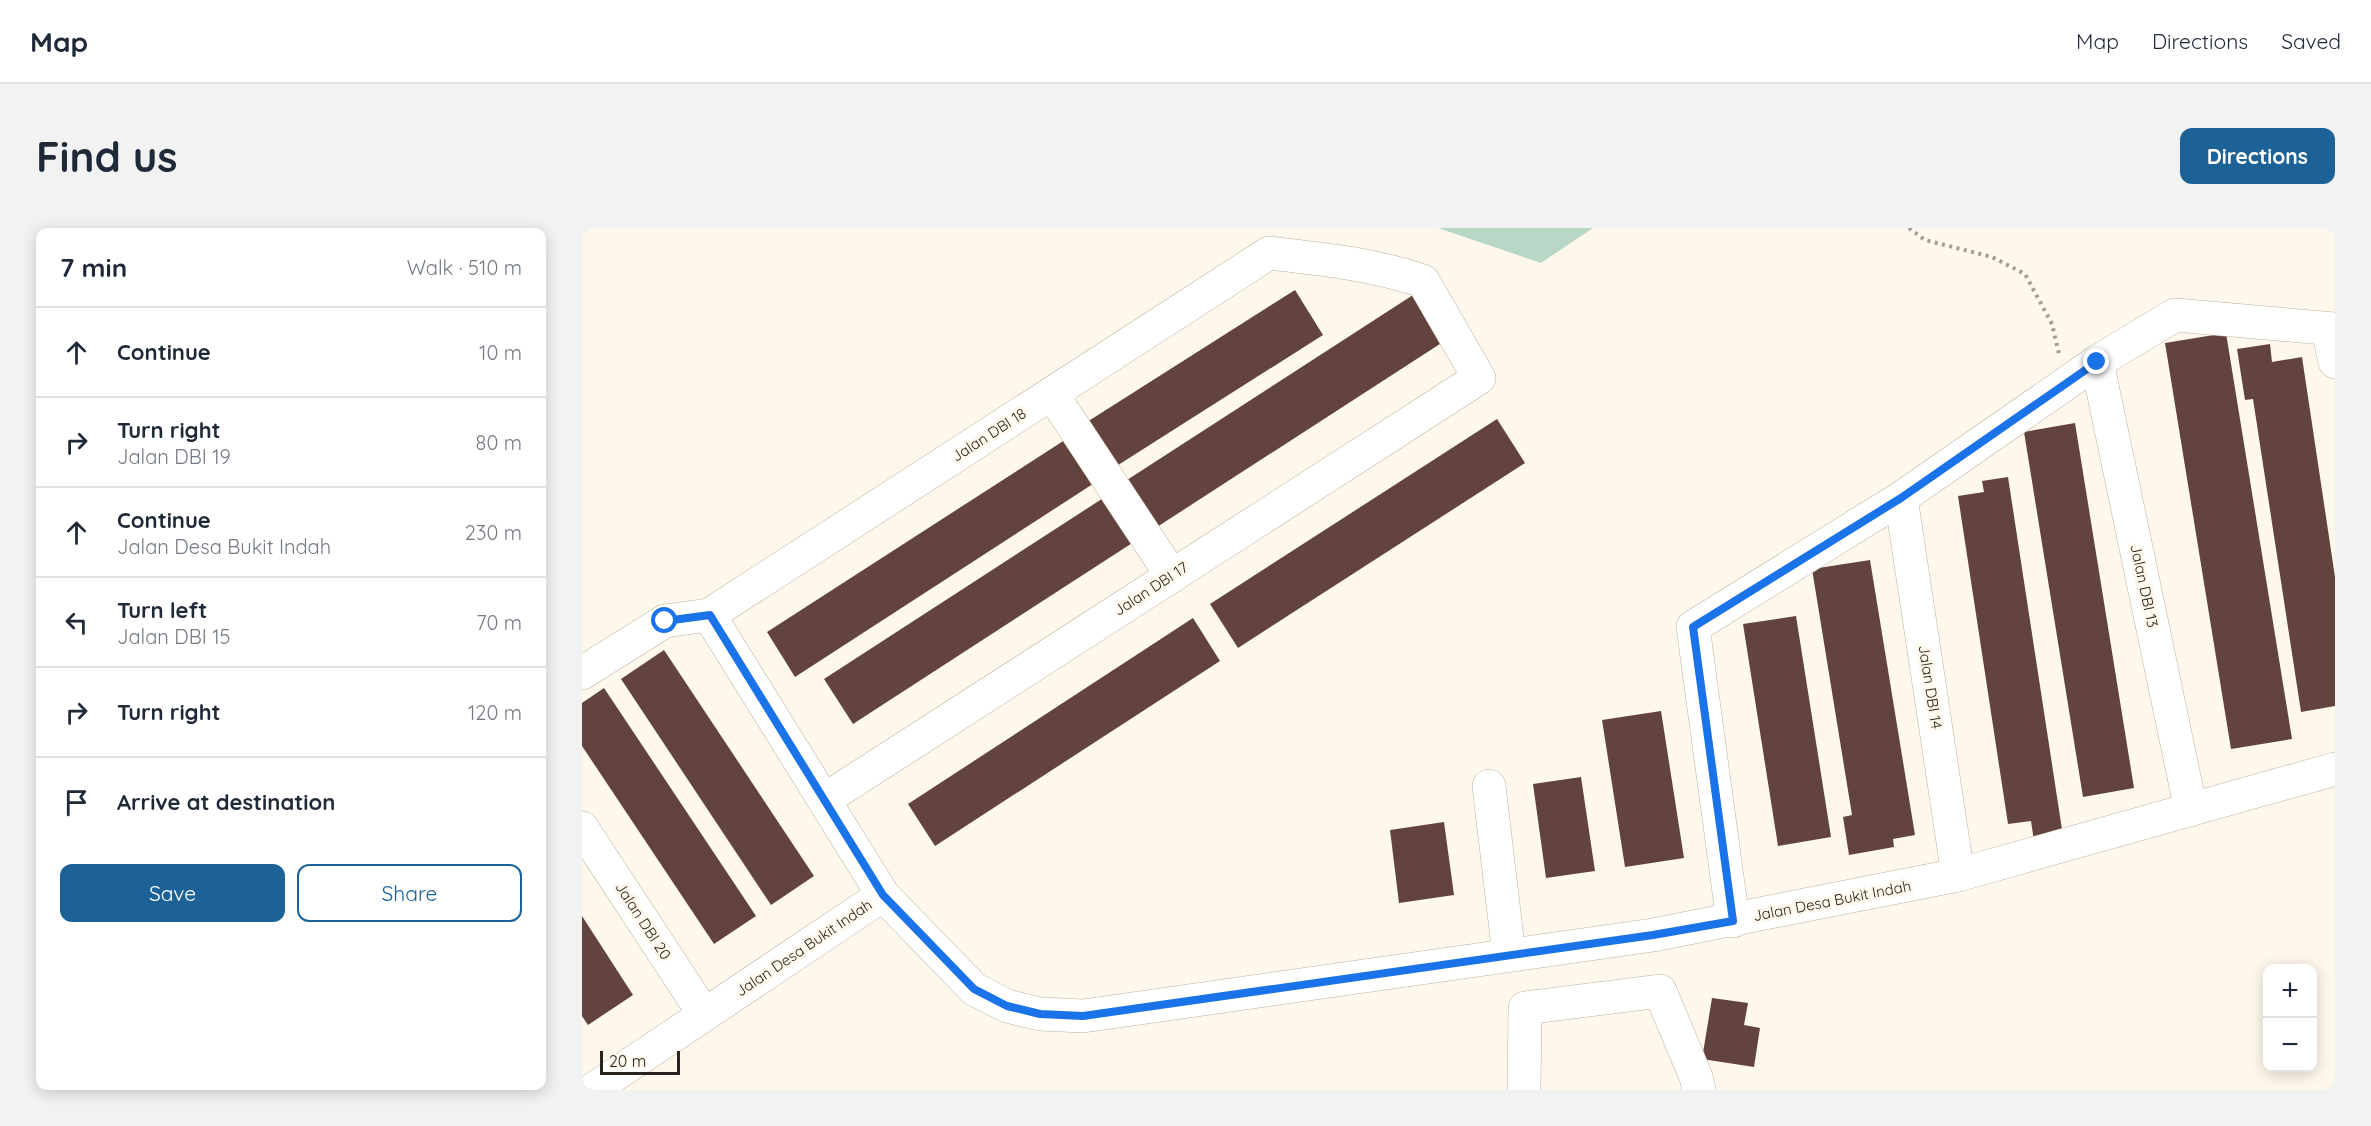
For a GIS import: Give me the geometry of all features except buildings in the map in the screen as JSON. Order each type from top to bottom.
[{"type":"street","name":"Jalan DBI 18","points":[[710,615],[1269,253],[1343,261],[1399,273],[1423,281],[1479,378]]},
{"type":"street","points":[[1733,921],[1693,627],[1901,498],[2097,362],[2175,315],[2332,329],[2335,362]]},
{"type":"street","name":"Jalan DBI 13","points":[[2097,362],[2192,810]]},
{"type":"street","name":"Jalan DBI 17","points":[[824,800],[1479,378]]},
{"type":"street","points":[[1052,394],[1172,576]]},
{"type":"street","name":"Jalan DBI 14","points":[[1901,498],[1958,875]]},
{"type":"street","points":[[582,673],[665,621],[710,615],[883,895]]},
{"type":"street","name":"Jalan Desa Bukit Indah","points":[[592,1090],[883,895],[974,989],[1007,1006],[1040,1014],[1083,1016],[1653,935],[1733,921],[1958,875],[2335,769]]},
{"type":"street","points":[[1489,786],[1509,955]]},
{"type":"street","name":"Jalan DBI 20","points":[[582,828],[704,1014]]},
{"type":"street","points":[[1524,1090],[1526,1008],[1660,992],[1696,1077],[1699,1090]]},
{"type":"path","points":[[1908,228],[1925,240],[1992,257],[2025,274],[2052,324],[2065,384]]},
{"type":"green space","points":[[1438,228],[1593,228],[1541,263]]},
{"type":"route","points":[[665,621],[710,615],[883,895],[974,989],[1007,1006],[1040,1014],[1083,1016],[1653,935],[1733,921],[1693,627],[1901,498],[2097,362]]}]
